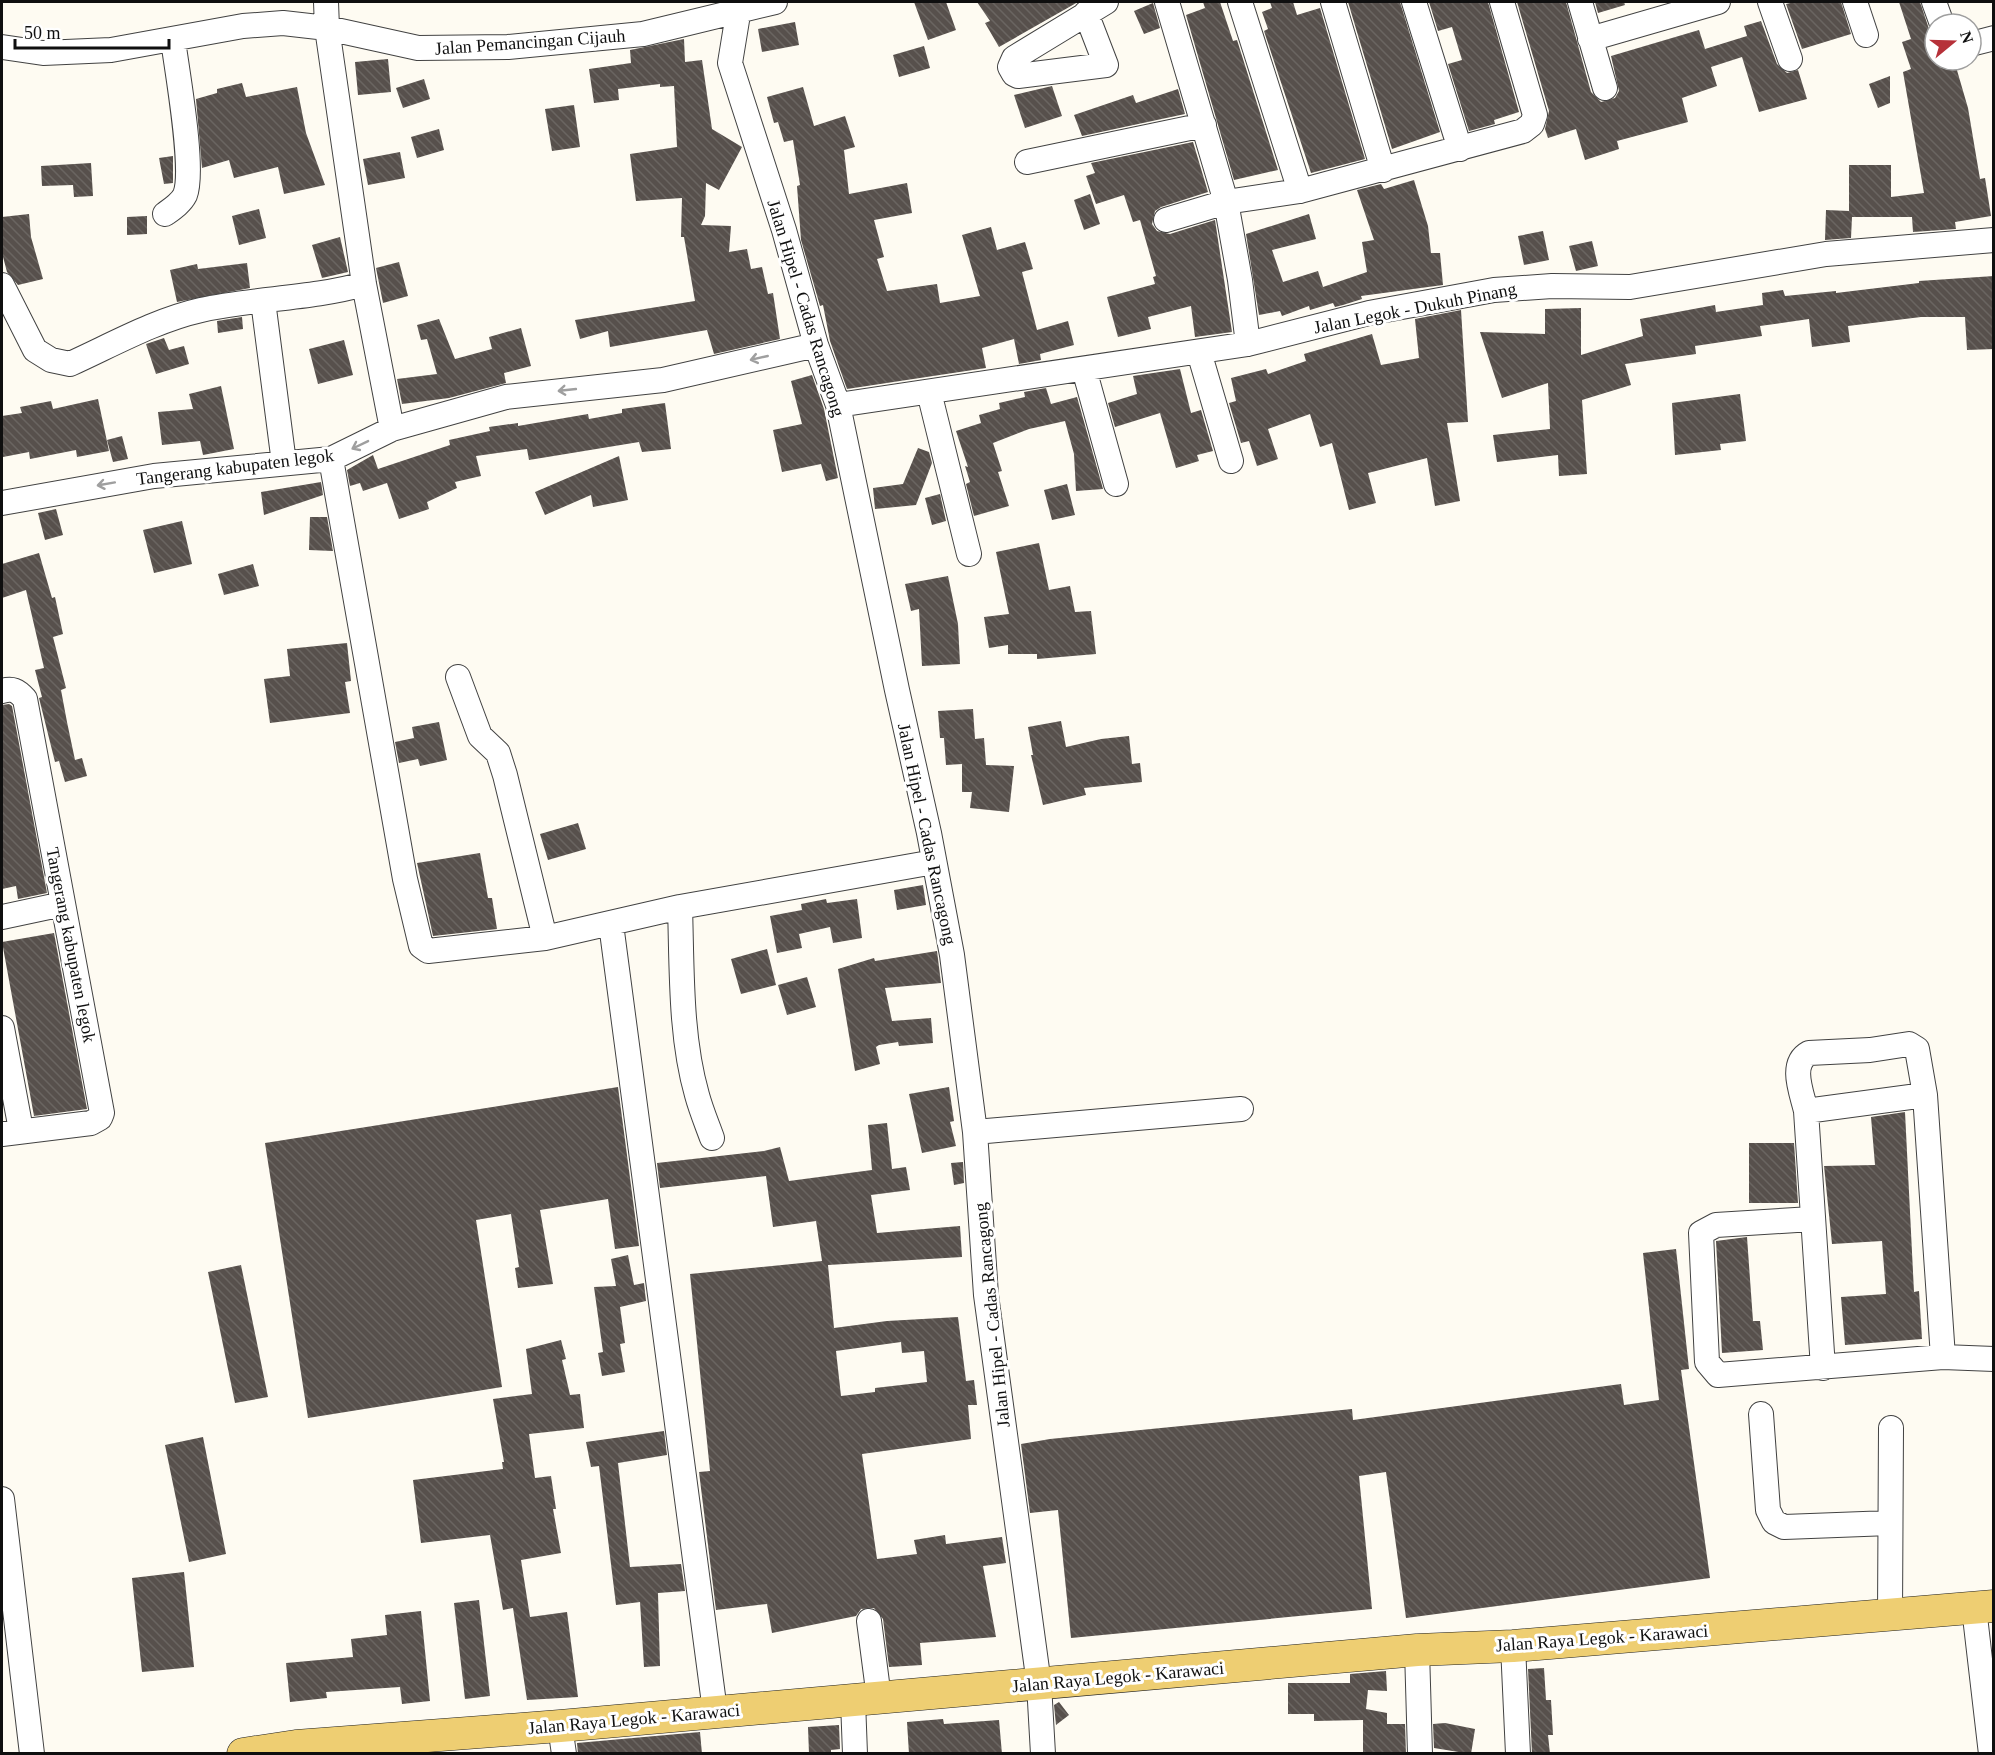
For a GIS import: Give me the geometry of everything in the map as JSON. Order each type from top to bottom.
[{"type":"main road","name":"Jalan Raya Legok - Karawaci","points":[[243,1754],[562,1740],[715,1712],[1417,1650],[1513,1646],[1984,1607]]},
{"type":"street","points":[[326,2],[327,28],[364,284],[392,429]]},
{"type":"street","name":"Jalan Pemancingan Cijauh","points":[[2,48],[43,53],[111,50],[243,26],[283,23],[327,28],[418,48],[508,47],[643,34],[739,6],[775,2]]},
{"type":"street","points":[[1167,2],[1226,202],[1240,280],[1248,344]]},
{"type":"street","points":[[1240,2],[1300,190]]},
{"type":"street","points":[[1333,2],[1383,170]]},
{"type":"street","points":[[1414,2],[1460,149]]},
{"type":"street","points":[[1166,219],[1226,202],[1300,190],[1383,170],[1523,131],[1532,124],[1535,115],[1502,2]]},
{"type":"street","points":[[1580,2],[1605,88]]},
{"type":"street","points":[[1590,39],[1718,2]]},
{"type":"street","points":[[1770,2],[1790,59]]},
{"type":"street","points":[[1855,2],[1866,35]]},
{"type":"street","name":"Jalan Hipel - Cadas Rancagong","points":[[739,6],[730,63],[784,230],[816,345],[838,405],[952,955],[975,1132],[986,1295],[1039,1684],[1043,1754]]},
{"type":"street","points":[[165,214],[180,202],[185,194],[188,169],[173,40]]},
{"type":"street","points":[[1027,162],[1204,124]]},
{"type":"street","name":"Jalan Legok - Dukuh Pinang","points":[[838,405],[1248,344],[1368,313],[1494,290],[1552,286],[1630,287],[1826,254],[1994,240]]},
{"type":"street","points":[[2,285],[35,350],[51,360],[70,364],[176,317],[200,310],[332,293],[364,284]]},
{"type":"street","points":[[263,301],[284,463]]},
{"type":"street","name":"Tangerang kabupaten legok","points":[[2,503],[154,476],[331,459],[392,429],[506,397],[663,380],[816,345]]},
{"type":"street","points":[[1199,352],[1231,461]]},
{"type":"street","points":[[1084,369],[1116,484]]},
{"type":"street","points":[[929,392],[969,554]]},
{"type":"street","points":[[331,459],[405,879],[421,946],[429,951],[438,952],[545,938],[680,907],[934,862]]},
{"type":"street","points":[[458,677],[480,736],[498,753],[545,938]]},
{"type":"street","name":"Tangerang kabupaten legok","points":[[2,691],[18,691],[24,699],[102,1113],[100,1119],[91,1123],[11,1132]]},
{"type":"street","points":[[2,917],[63,904]]},
{"type":"street","points":[[680,907],[683,1003],[689,1053],[697,1094],[712,1138]]},
{"type":"street","points":[[611,924],[715,1712]]},
{"type":"street","points":[[2,1036],[11,1132]]},
{"type":"street","points":[[1824,1368],[1806,1111],[1797,1069],[1803,1057],[1809,1053],[1914,1046],[1919,1054],[1943,1357]]},
{"type":"street","points":[[1806,1111],[1924,1095]]},
{"type":"street","points":[[975,1132],[1241,1109]]},
{"type":"street","points":[[1812,1220],[1716,1225],[1701,1233],[1707,1362],[1718,1375],[1943,1357],[1994,1359]]},
{"type":"street","points":[[1761,1414],[1768,1510],[1774,1522],[1784,1527],[1890,1523]]},
{"type":"street","points":[[1890,1615],[1891,1428]]},
{"type":"street","points":[[2,1499],[32,1754]]},
{"type":"street","points":[[1984,1607],[1991,1754]]},
{"type":"street","points":[[855,1754],[866,1699],[868,1621]]},
{"type":"street","points":[[1513,1646],[1518,1754]]},
{"type":"street","points":[[1417,1650],[1420,1754]]},
{"type":"building","points":[[914,2],[946,2],[956,30],[928,40]]},
{"type":"building","points":[[977,2],[1078,2],[999,47],[985,23],[990,21]]},
{"type":"building","points":[[1203,2],[1220,2],[1233,41],[1237,40],[1278,170],[1234,180],[1186,15],[1205,8]]},
{"type":"building","points":[[1270,2],[1293,2],[1297,15],[1320,8],[1365,159],[1311,173],[1264,31],[1268,29],[1262,12],[1272,8]]},
{"type":"building","points":[[1348,2],[1400,2],[1440,132],[1392,149]]},
{"type":"building","points":[[1429,2],[1488,2],[1519,112],[1494,120],[1495,124],[1469,131],[1448,64],[1462,60],[1452,27],[1438,31]]},
{"type":"building","points":[[1517,2],[1566,2],[1591,92],[1601,102],[1615,98],[1619,91],[1611,56],[1699,30],[1705,49],[1747,36],[1744,26],[1761,21],[1777,64],[1787,73],[1798,70],[1807,99],[1759,112],[1742,57],[1711,67],[1717,86],[1682,98],[1688,122],[1617,141],[1619,149],[1585,160],[1576,129],[1548,138],[1545,129],[1549,111]]},
{"type":"building","points":[[1595,2],[1624,2],[1625,5],[1598,13]]},
{"type":"building","points":[[1841,2],[1851,34],[1802,49],[1786,4]]},
{"type":"building","points":[[1899,2],[1920,2],[1923,12],[1923,72],[1958,72],[1968,108],[1980,179],[1985,178],[1991,216],[1955,222],[1956,229],[1913,232],[1912,217],[1852,217],[1851,238],[1825,240],[1826,210],[1849,211],[1849,165],[1891,165],[1891,197],[1924,193],[1903,72],[1911,69],[1902,42],[1911,39]]},
{"type":"building","points":[[1153,3],[1160,28],[1144,34],[1134,11]]},
{"type":"building","points":[[795,22],[799,45],[762,52],[758,29]]},
{"type":"building","points":[[684,39],[685,62],[702,60],[712,129],[742,147],[719,190],[706,183],[705,216],[701,225],[731,226],[729,252],[747,249],[751,269],[762,267],[768,294],[773,293],[780,339],[714,354],[707,330],[610,347],[608,331],[580,339],[575,320],[695,301],[684,237],[681,237],[682,198],[636,201],[630,154],[677,147],[674,86],[660,87],[660,84],[618,89],[619,100],[594,103],[589,69],[631,63],[630,50]]},
{"type":"building","points":[[924,46],[930,68],[899,77],[893,55]]},
{"type":"building","points":[[388,59],[391,92],[358,95],[355,62]]},
{"type":"building","points":[[1890,76],[1890,103],[1878,108],[1869,84]]},
{"type":"building","points":[[424,79],[430,99],[403,108],[396,88]]},
{"type":"building","points":[[242,83],[246,97],[297,87],[306,133],[325,185],[284,194],[278,167],[234,178],[229,160],[202,168],[196,99],[217,93],[217,89]]},
{"type":"building","points":[[1052,86],[1062,116],[1025,128],[1014,95]]},
{"type":"building","points":[[803,87],[814,126],[845,116],[855,147],[844,150],[849,194],[907,183],[912,213],[874,220],[884,257],[877,259],[887,291],[937,284],[940,303],[980,296],[962,235],[991,227],[997,250],[1025,242],[1033,269],[1022,272],[1037,330],[1068,321],[1074,345],[1040,354],[1041,360],[1019,364],[1014,339],[982,348],[986,368],[847,389],[830,341],[823,305],[820,306],[801,240],[797,186],[800,185],[793,140],[784,142],[778,122],[774,123],[767,97]]},
{"type":"building","points":[[1178,89],[1185,114],[1082,136],[1074,115],[1133,95],[1136,103]]},
{"type":"building","points":[[574,105],[580,147],[552,151],[545,109]]},
{"type":"building","points":[[439,129],[444,150],[417,158],[411,137]]},
{"type":"building","points":[[1193,142],[1208,192],[1161,207],[1155,211],[1152,224],[1157,231],[1170,234],[1215,220],[1232,332],[1195,337],[1191,306],[1148,317],[1151,329],[1118,337],[1107,297],[1155,284],[1153,277],[1156,276],[1140,220],[1133,222],[1124,195],[1096,204],[1086,176],[1095,173],[1091,163]]},
{"type":"building","points":[[400,152],[405,178],[368,185],[363,159]]},
{"type":"building","points":[[173,156],[173,183],[164,184],[159,158]]},
{"type":"building","points":[[91,163],[93,196],[74,197],[73,185],[42,186],[41,166]]},
{"type":"building","points":[[1414,180],[1428,226],[1431,253],[1440,253],[1443,285],[1361,296],[1362,299],[1335,307],[1333,303],[1310,310],[1309,306],[1282,316],[1280,311],[1259,315],[1246,234],[1309,214],[1316,239],[1272,250],[1283,282],[1318,271],[1323,287],[1367,272],[1362,242],[1374,240],[1357,190],[1381,184],[1384,189]]},
{"type":"building","points":[[1090,194],[1100,224],[1084,230],[1074,200]]},
{"type":"building","points":[[259,209],[266,238],[239,245],[232,216]]},
{"type":"building","points":[[29,214],[31,237],[43,279],[18,285],[7,272],[2,253],[2,217]]},
{"type":"building","points":[[147,216],[147,234],[127,235],[127,217]]},
{"type":"building","points":[[1543,231],[1549,260],[1524,265],[1518,236]]},
{"type":"building","points":[[340,237],[348,272],[322,278],[312,245]]},
{"type":"building","points":[[1592,241],[1598,266],[1576,271],[1569,246]]},
{"type":"building","points":[[399,262],[408,296],[383,303],[376,268]]},
{"type":"building","points":[[247,263],[250,288],[177,302],[170,270],[197,264],[198,269]]},
{"type":"building","points":[[1994,276],[1994,349],[1967,350],[1965,317],[1921,317],[1848,326],[1850,342],[1812,347],[1809,319],[1760,326],[1762,336],[1695,346],[1696,354],[1625,364],[1631,385],[1582,400],[1587,474],[1559,476],[1558,455],[1497,462],[1493,435],[1550,429],[1548,383],[1502,398],[1480,332],[1545,334],[1545,309],[1581,308],[1581,355],[1643,336],[1640,319],[1715,305],[1716,312],[1763,305],[1762,293],[1783,290],[1785,296],[1836,291],[1836,293],[1919,283],[1919,281]]},
{"type":"building","points":[[1461,310],[1468,422],[1447,423],[1460,501],[1435,506],[1427,458],[1368,473],[1376,503],[1349,510],[1332,443],[1320,447],[1310,414],[1268,429],[1278,459],[1257,466],[1249,441],[1241,443],[1229,403],[1236,401],[1231,378],[1266,369],[1268,374],[1306,361],[1304,354],[1372,334],[1381,365],[1419,358],[1415,319]]},
{"type":"building","points":[[242,317],[243,329],[218,333],[217,321]]},
{"type":"building","points":[[439,319],[455,359],[492,349],[489,337],[521,328],[531,366],[504,373],[506,383],[449,398],[402,404],[397,379],[437,374],[427,339],[421,340],[417,325]]},
{"type":"building","points":[[164,338],[169,350],[184,346],[189,364],[156,374],[146,344]]},
{"type":"building","points":[[344,340],[353,375],[318,384],[309,349]]},
{"type":"building","points":[[1180,369],[1191,413],[1201,410],[1213,451],[1197,455],[1199,461],[1176,468],[1160,413],[1115,427],[1108,403],[1137,394],[1133,376]]},
{"type":"building","points":[[812,375],[824,409],[838,478],[826,481],[821,464],[782,472],[773,430],[802,424],[791,381]]},
{"type":"building","points":[[221,386],[234,449],[203,455],[200,441],[162,445],[158,412],[193,409],[189,394]]},
{"type":"building","points":[[1046,388],[1051,404],[1077,397],[1103,489],[1076,491],[1074,454],[1065,421],[1029,429],[993,443],[1002,471],[998,472],[1009,506],[974,516],[966,484],[970,482],[965,466],[968,467],[956,431],[981,423],[979,415],[1000,409],[999,403],[1025,397],[1024,392]]},
{"type":"building","points":[[1740,394],[1746,441],[1720,444],[1721,450],[1675,455],[1672,403]]},
{"type":"building","points":[[98,399],[109,451],[77,457],[76,450],[30,459],[29,452],[3,457],[2,416],[22,413],[20,407],[51,401],[53,409]]},
{"type":"building","points":[[665,403],[671,449],[642,452],[639,442],[529,460],[527,449],[476,456],[481,476],[455,482],[457,488],[427,502],[429,509],[399,519],[387,483],[363,491],[360,483],[350,486],[347,470],[373,455],[378,469],[450,445],[449,440],[490,431],[489,427],[518,423],[518,426],[588,414],[589,419],[622,413],[622,409]]},
{"type":"building","points":[[122,436],[128,459],[113,462],[107,440]]},
{"type":"building","points":[[918,448],[929,452],[932,463],[916,505],[875,509],[873,488],[903,484]]},
{"type":"building","points":[[619,456],[628,500],[593,507],[591,495],[545,515],[535,492]]},
{"type":"building","points":[[321,482],[323,495],[264,515],[261,492]]},
{"type":"building","points":[[1067,484],[1075,515],[1052,520],[1044,490]]},
{"type":"building","points":[[940,494],[946,521],[932,525],[925,498]]},
{"type":"building","points":[[56,509],[63,535],[45,540],[38,513]]},
{"type":"building","points":[[310,517],[327,517],[333,551],[309,550]]},
{"type":"building","points":[[182,521],[192,564],[154,573],[143,530]]},
{"type":"building","points":[[1039,543],[1049,590],[1070,586],[1075,612],[1091,611],[1096,654],[1037,659],[1037,654],[1008,654],[1008,645],[989,648],[984,617],[1009,614],[996,552]]},
{"type":"building","points":[[39,553],[52,598],[55,597],[63,634],[53,637],[66,688],[61,690],[75,760],[82,758],[87,776],[65,782],[59,761],[55,762],[39,698],[42,697],[35,670],[44,668],[26,590],[2,598],[2,564]]},
{"type":"building","points":[[253,564],[259,586],[224,595],[218,574]]},
{"type":"building","points":[[948,576],[958,624],[960,664],[922,666],[919,609],[911,611],[905,584]]},
{"type":"building","points":[[347,643],[351,681],[345,682],[350,713],[270,723],[264,679],[290,676],[287,649]]},
{"type":"building","points":[[2,705],[12,706],[47,893],[18,899],[16,886],[2,889]]},
{"type":"building","points":[[973,709],[975,739],[984,738],[986,765],[1014,766],[1009,812],[970,808],[972,792],[962,792],[962,764],[946,765],[944,738],[940,738],[938,711]]},
{"type":"building","points":[[1061,721],[1066,747],[1101,739],[1129,736],[1132,764],[1140,763],[1142,782],[1084,788],[1086,795],[1043,805],[1031,755],[1033,755],[1028,727]]},
{"type":"building","points":[[439,722],[447,760],[420,766],[418,759],[399,763],[395,742],[414,738],[412,727]]},
{"type":"building","points":[[578,823],[586,849],[548,860],[540,834]]},
{"type":"building","points":[[480,853],[488,898],[492,898],[497,929],[433,936],[417,863]]},
{"type":"building","points":[[923,885],[926,905],[897,910],[894,890]]},
{"type":"building","points":[[826,899],[827,903],[857,899],[862,938],[833,943],[830,927],[799,934],[802,948],[777,953],[770,916],[802,910],[801,904]]},
{"type":"building","points":[[54,933],[87,1109],[34,1116],[2,942]]},
{"type":"building","points":[[767,949],[776,985],[741,994],[731,959]]},
{"type":"building","points":[[937,951],[941,983],[885,988],[892,1021],[931,1018],[933,1043],[899,1046],[898,1042],[879,1045],[876,1047],[880,1064],[855,1071],[838,969],[874,958],[875,961]]},
{"type":"building","points":[[807,977],[816,1007],[787,1015],[778,985]]},
{"type":"building","points":[[618,1087],[639,1246],[615,1249],[608,1199],[540,1210],[553,1284],[518,1288],[515,1268],[519,1267],[511,1214],[476,1220],[502,1387],[308,1418],[265,1143]]},
{"type":"building","points":[[949,1087],[954,1121],[950,1122],[956,1146],[922,1153],[909,1094]]},
{"type":"building","points":[[1905,1112],[1914,1292],[1919,1291],[1922,1339],[1845,1345],[1841,1297],[1886,1294],[1882,1241],[1832,1244],[1824,1166],[1875,1165],[1871,1117]]},
{"type":"building","points":[[887,1123],[892,1169],[906,1167],[910,1190],[871,1195],[877,1233],[960,1226],[962,1257],[828,1265],[834,1328],[887,1321],[958,1317],[966,1381],[974,1380],[977,1405],[968,1405],[971,1439],[862,1454],[877,1559],[917,1554],[914,1540],[945,1535],[946,1544],[1002,1537],[1006,1563],[983,1566],[996,1637],[920,1643],[922,1665],[889,1667],[883,1619],[874,1608],[861,1609],[856,1616],[772,1633],[767,1604],[716,1610],[699,1472],[710,1471],[690,1274],[822,1261],[816,1221],[773,1227],[766,1176],[660,1188],[657,1163],[764,1151],[780,1147],[789,1181],[872,1170],[868,1125]],"holes":[[[901,1342],[902,1353],[924,1351],[927,1382],[875,1388],[875,1392],[841,1396],[836,1351]]]},
{"type":"building","points":[[1749,1143],[1794,1143],[1798,1203],[1749,1203]]},
{"type":"building","points":[[963,1162],[964,1183],[954,1185],[951,1163]]},
{"type":"building","points":[[1747,1237],[1753,1321],[1760,1321],[1763,1350],[1722,1353],[1716,1241]]},
{"type":"building","points":[[1676,1249],[1689,1369],[1681,1370],[1710,1578],[1406,1618],[1386,1472],[1359,1476],[1372,1609],[1071,1638],[1058,1510],[1030,1513],[1021,1444],[1050,1439],[1352,1409],[1353,1420],[1621,1384],[1624,1405],[1659,1400],[1643,1253]]},
{"type":"building","points":[[628,1255],[634,1285],[644,1283],[646,1301],[620,1307],[625,1343],[620,1344],[625,1372],[602,1376],[598,1353],[603,1352],[594,1287],[616,1286],[611,1259]]},
{"type":"building","points":[[241,1265],[268,1397],[235,1403],[208,1272]]},
{"type":"building","points":[[561,1340],[566,1359],[562,1360],[570,1395],[580,1394],[584,1428],[529,1434],[535,1478],[551,1476],[556,1509],[553,1509],[561,1553],[521,1560],[530,1617],[567,1612],[578,1697],[527,1700],[513,1608],[503,1610],[490,1535],[421,1543],[413,1480],[503,1469],[502,1462],[504,1462],[493,1399],[532,1394],[526,1349]]},
{"type":"building","points":[[664,1431],[667,1455],[618,1463],[630,1567],[681,1564],[685,1591],[658,1593],[660,1666],[644,1667],[640,1602],[616,1605],[599,1466],[591,1467],[586,1442]]},
{"type":"building","points":[[203,1437],[226,1554],[189,1562],[165,1445]]},
{"type":"building","points":[[184,1572],[194,1667],[142,1672],[132,1578]]},
{"type":"building","points":[[479,1600],[490,1696],[465,1699],[454,1603]]},
{"type":"building","points":[[421,1611],[430,1701],[402,1704],[400,1687],[326,1692],[327,1698],[290,1702],[286,1663],[353,1657],[351,1639],[387,1635],[385,1615]]},
{"type":"building","points":[[1544,1668],[1546,1700],[1551,1700],[1553,1735],[1548,1735],[1550,1754],[1532,1754],[1528,1669]]},
{"type":"building","points":[[1386,1671],[1387,1691],[1368,1690],[1366,1709],[1387,1713],[1387,1724],[1405,1724],[1406,1754],[1363,1754],[1363,1720],[1314,1721],[1314,1714],[1288,1714],[1288,1683],[1350,1683],[1350,1674]]},
{"type":"building","points":[[1059,1702],[1069,1715],[1056,1725],[1054,1705]]},
{"type":"building","points":[[943,1719],[944,1724],[999,1720],[1002,1754],[909,1754],[907,1722]]},
{"type":"building","points":[[1445,1723],[1475,1729],[1471,1754],[1434,1748],[1433,1724]]},
{"type":"building","points":[[839,1725],[840,1749],[831,1750],[831,1754],[809,1754],[808,1727]]},
{"type":"building","points":[[700,1732],[702,1754],[578,1754],[577,1743]]}]
